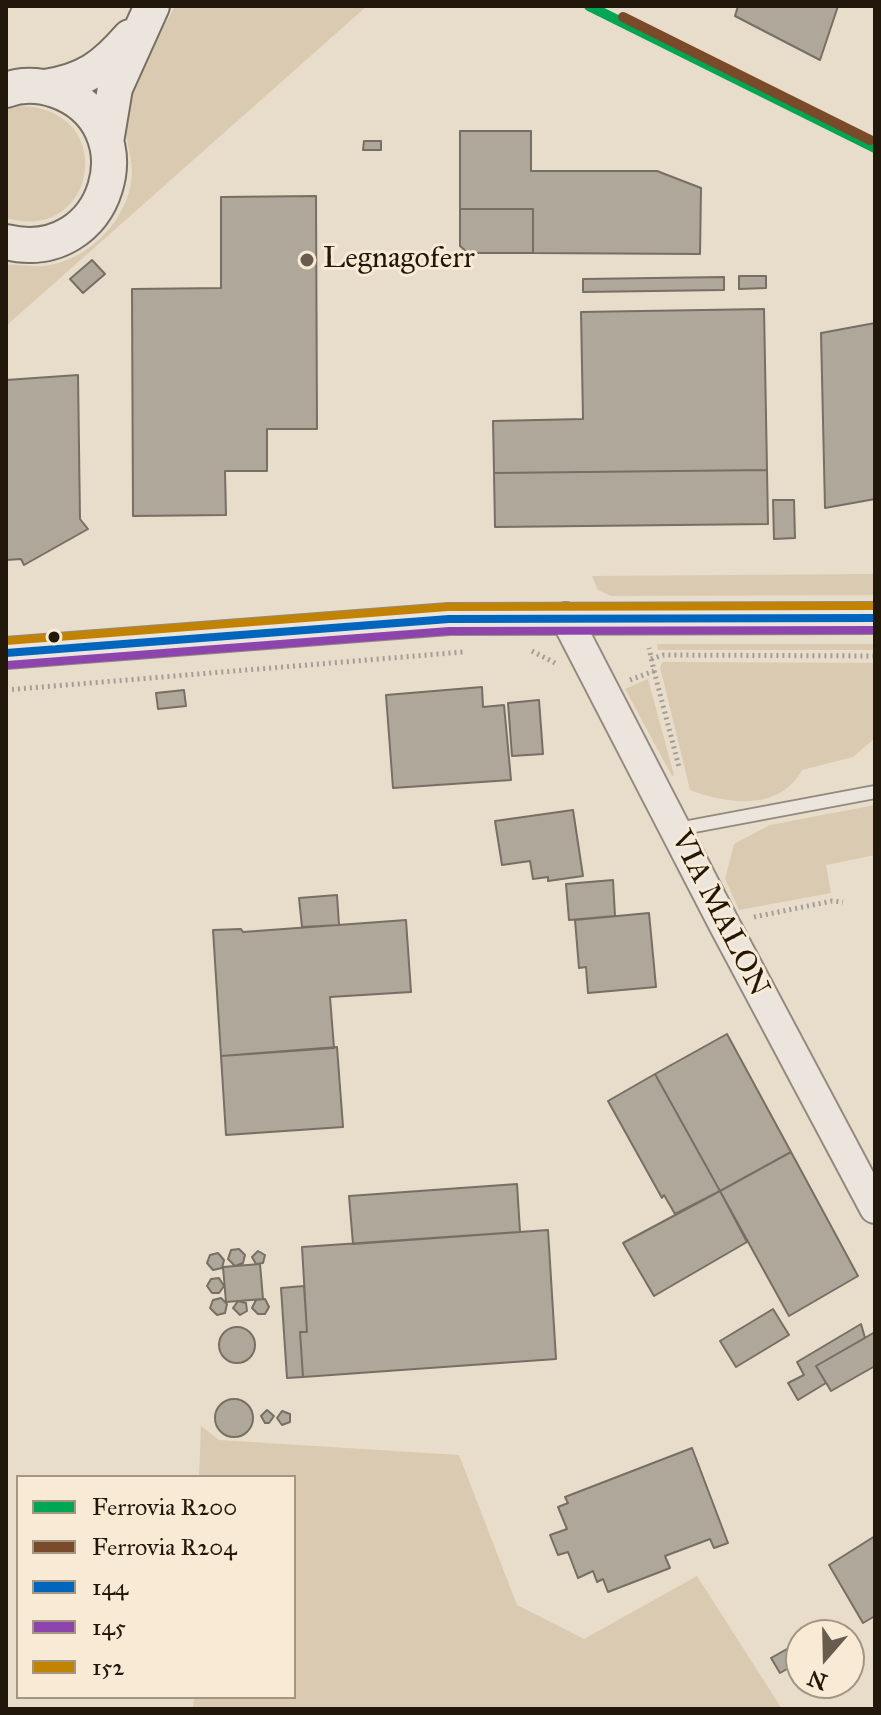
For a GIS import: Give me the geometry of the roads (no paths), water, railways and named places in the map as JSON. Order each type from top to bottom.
[{"type":"main road","points":[[6,90],[68,84],[101,67],[148,14]]},
{"type":"main road","points":[[106,142],[115,88],[148,14]]},
{"type":"main road","points":[[6,252],[44,245],[69,235],[90,218],[104,195],[110,168],[106,142],[96,122],[82,106],[65,94],[45,87]]},
{"type":"main road","points":[[6,242],[21,246],[44,245]]},
{"type":"street","name":"VIA MALON","points":[[566,618],[875,1208]]},
{"type":"street","points":[[6,653],[449,619],[875,618]]},
{"type":"lane","points":[[676,830],[875,792]]},
{"type":"rail line","name":"R200","points":[[589,6],[875,148]]},
{"type":"rail line","name":"R204","points":[[623,17],[870,140]]},
{"type":"place","name":"Legnagoferr","points":[[307,260]]}]
